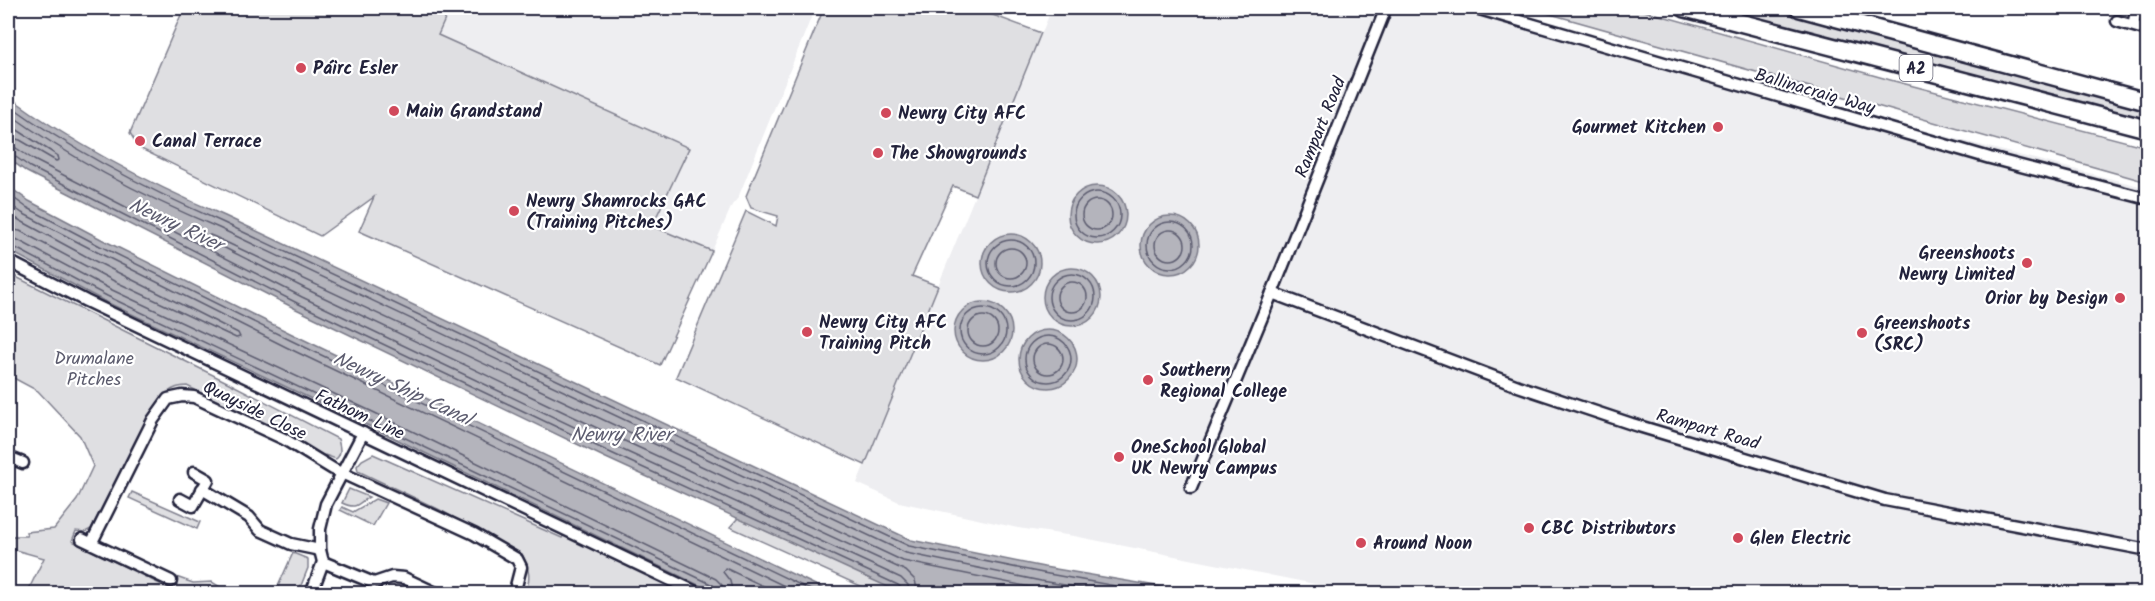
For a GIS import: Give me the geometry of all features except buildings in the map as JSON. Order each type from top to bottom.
[{"type":"highway","name":"A2","points":[[1684,8],[2148,129]]},
{"type":"highway","name":"A2","points":[[1799,8],[2148,102]]},
{"type":"street","name":"Rampart Road","points":[[1191,488],[1386,8]]},
{"type":"street","name":"Ballinacraig Way","points":[[1476,8],[1989,158],[2148,199]]},
{"type":"street","points":[[2133,25],[2138,8]]},
{"type":"street","points":[[2117,21],[2145,29]]},
{"type":"street","name":"Fathom Line","points":[[8,261],[86,301],[700,594]]},
{"type":"street","name":"Rampart Road","points":[[1272,293],[1530,390],[1632,424],[1885,500],[2148,550]]},
{"type":"street","name":"Quayside Close","points":[[171,581],[87,540],[153,420],[168,399],[182,396],[194,397],[285,439],[341,473],[474,534],[517,559],[521,567],[514,594]]},
{"type":"street","points":[[311,594],[323,562],[320,550],[320,529],[326,504],[363,434]]},
{"type":"street","points":[[8,457],[23,463]]},
{"type":"street","points":[[180,499],[193,506],[208,480],[194,472]]},
{"type":"street","points":[[202,489],[249,517],[260,530],[291,544],[320,550]]},
{"type":"street","points":[[323,562],[374,584],[392,577],[404,578],[438,594]]},
{"type":"shaded area","points":[[450,8],[815,8],[738,198],[732,205],[712,251],[652,226],[689,148],[438,35]]},
{"type":"shaded area","points":[[1052,8],[1449,8],[2147,188],[2147,593],[1360,593],[1074,536],[1018,528],[899,502],[857,483]]},
{"type":"green space","points":[[184,8],[450,8],[438,35],[689,148],[652,226],[712,251],[660,365],[359,231],[374,197],[320,236],[139,148],[130,133]]},
{"type":"green space","points":[[824,8],[974,8],[1041,33],[975,195],[953,186],[912,276],[938,286],[865,465],[676,377],[746,211],[776,226],[778,216],[751,208],[746,196]]},
{"type":"green space","points":[[1529,8],[1634,8],[1894,81],[2147,147],[2147,182]]},
{"type":"green space","points":[[1719,8],[1767,8],[2147,108],[2147,121]]},
{"type":"green space","name":"Drumalane Pitches","points":[[8,273],[338,439],[340,450],[338,457],[336,459],[324,456],[187,386],[171,390],[154,408],[91,529],[85,532],[76,531],[72,541],[168,588],[176,577],[193,583],[212,582],[230,593],[27,593],[44,558],[8,548],[8,536],[27,536],[26,532],[54,529],[77,500],[93,466],[80,436],[38,391],[8,375]]},
{"type":"green space","points":[[373,454],[562,538],[567,529],[699,593],[524,593],[529,574],[522,554],[438,509],[358,471],[357,466],[362,460]]},
{"type":"green space","points":[[349,489],[369,497],[354,506],[342,503]]},
{"type":"green space","points":[[132,492],[200,522],[197,529],[129,498]]},
{"type":"green space","points":[[375,499],[386,503],[373,526],[340,510],[342,507],[353,512]]},
{"type":"green space","points":[[738,518],[903,593],[876,593],[730,527]]},
{"type":"green space","points":[[293,553],[308,559],[308,568],[298,593],[275,593]]},
{"type":"water","name":"Newry River","points":[[8,96],[86,147],[168,190],[911,540],[1044,567],[1162,587],[1169,593],[901,593],[606,458],[296,309],[27,172],[8,158]]},
{"type":"water","name":"Newry Ship Canal","points":[[8,186],[29,201],[103,240],[292,334],[832,593],[715,593],[104,301],[8,250]]},
{"type":"water","points":[[1097,186],[1108,188],[1121,199],[1126,215],[1124,226],[1113,239],[1097,244],[1086,242],[1073,231],[1068,215],[1070,204],[1081,191]]},
{"type":"water","points":[[1170,216],[1181,218],[1194,229],[1199,245],[1197,256],[1186,269],[1170,274],[1159,272],[1146,261],[1141,245],[1143,234],[1154,221]]},
{"type":"water","points":[[1011,234],[1022,236],[1035,247],[1040,263],[1038,274],[1027,287],[1011,292],[1000,290],[987,279],[982,263],[984,252],[995,239]]},
{"type":"water","points":[[1072,268],[1083,270],[1096,281],[1101,297],[1099,308],[1088,321],[1072,326],[1061,324],[1048,313],[1043,297],[1045,286],[1056,273]]},
{"type":"water","points":[[983,302],[994,304],[1007,315],[1012,331],[1010,342],[999,355],[983,360],[972,358],[959,347],[954,331],[956,320],[967,307]]},
{"type":"water","points":[[1048,330],[1059,332],[1072,343],[1077,359],[1075,370],[1064,383],[1048,388],[1037,386],[1024,375],[1019,359],[1021,348],[1032,335]]},
{"type":"place","name":"Páirc Esler","points":[[301,68]]},
{"type":"place","name":"Main Grandstand","points":[[394,111]]},
{"type":"place","name":"Newry City AFC","points":[[886,113]]},
{"type":"place","name":"Gourmet Kitchen","points":[[1718,127]]},
{"type":"place","name":"Canal Terrace","points":[[140,141]]},
{"type":"place","name":"The Showgrounds","points":[[878,153]]},
{"type":"place","name":"Newry Shamrocks GAC (Training Pitches)","points":[[514,211]]},
{"type":"place","name":"Greenshoots Newry Limited","points":[[2027,263]]},
{"type":"place","name":"Orior by Design","points":[[2120,298]]},
{"type":"place","name":"Newry City AFC Training Pitch","points":[[807,332]]},
{"type":"place","name":"Greenshoots (SRC)","points":[[1862,333]]},
{"type":"place","name":"Southern Regional College","points":[[1148,380]]},
{"type":"place","name":"OneSchool Global UK Newry Campus","points":[[1119,457]]},
{"type":"place","name":"CBC Distributors","points":[[1529,528]]},
{"type":"place","name":"Glen Electric","points":[[1738,538]]},
{"type":"place","name":"Around Noon","points":[[1361,543]]}]
